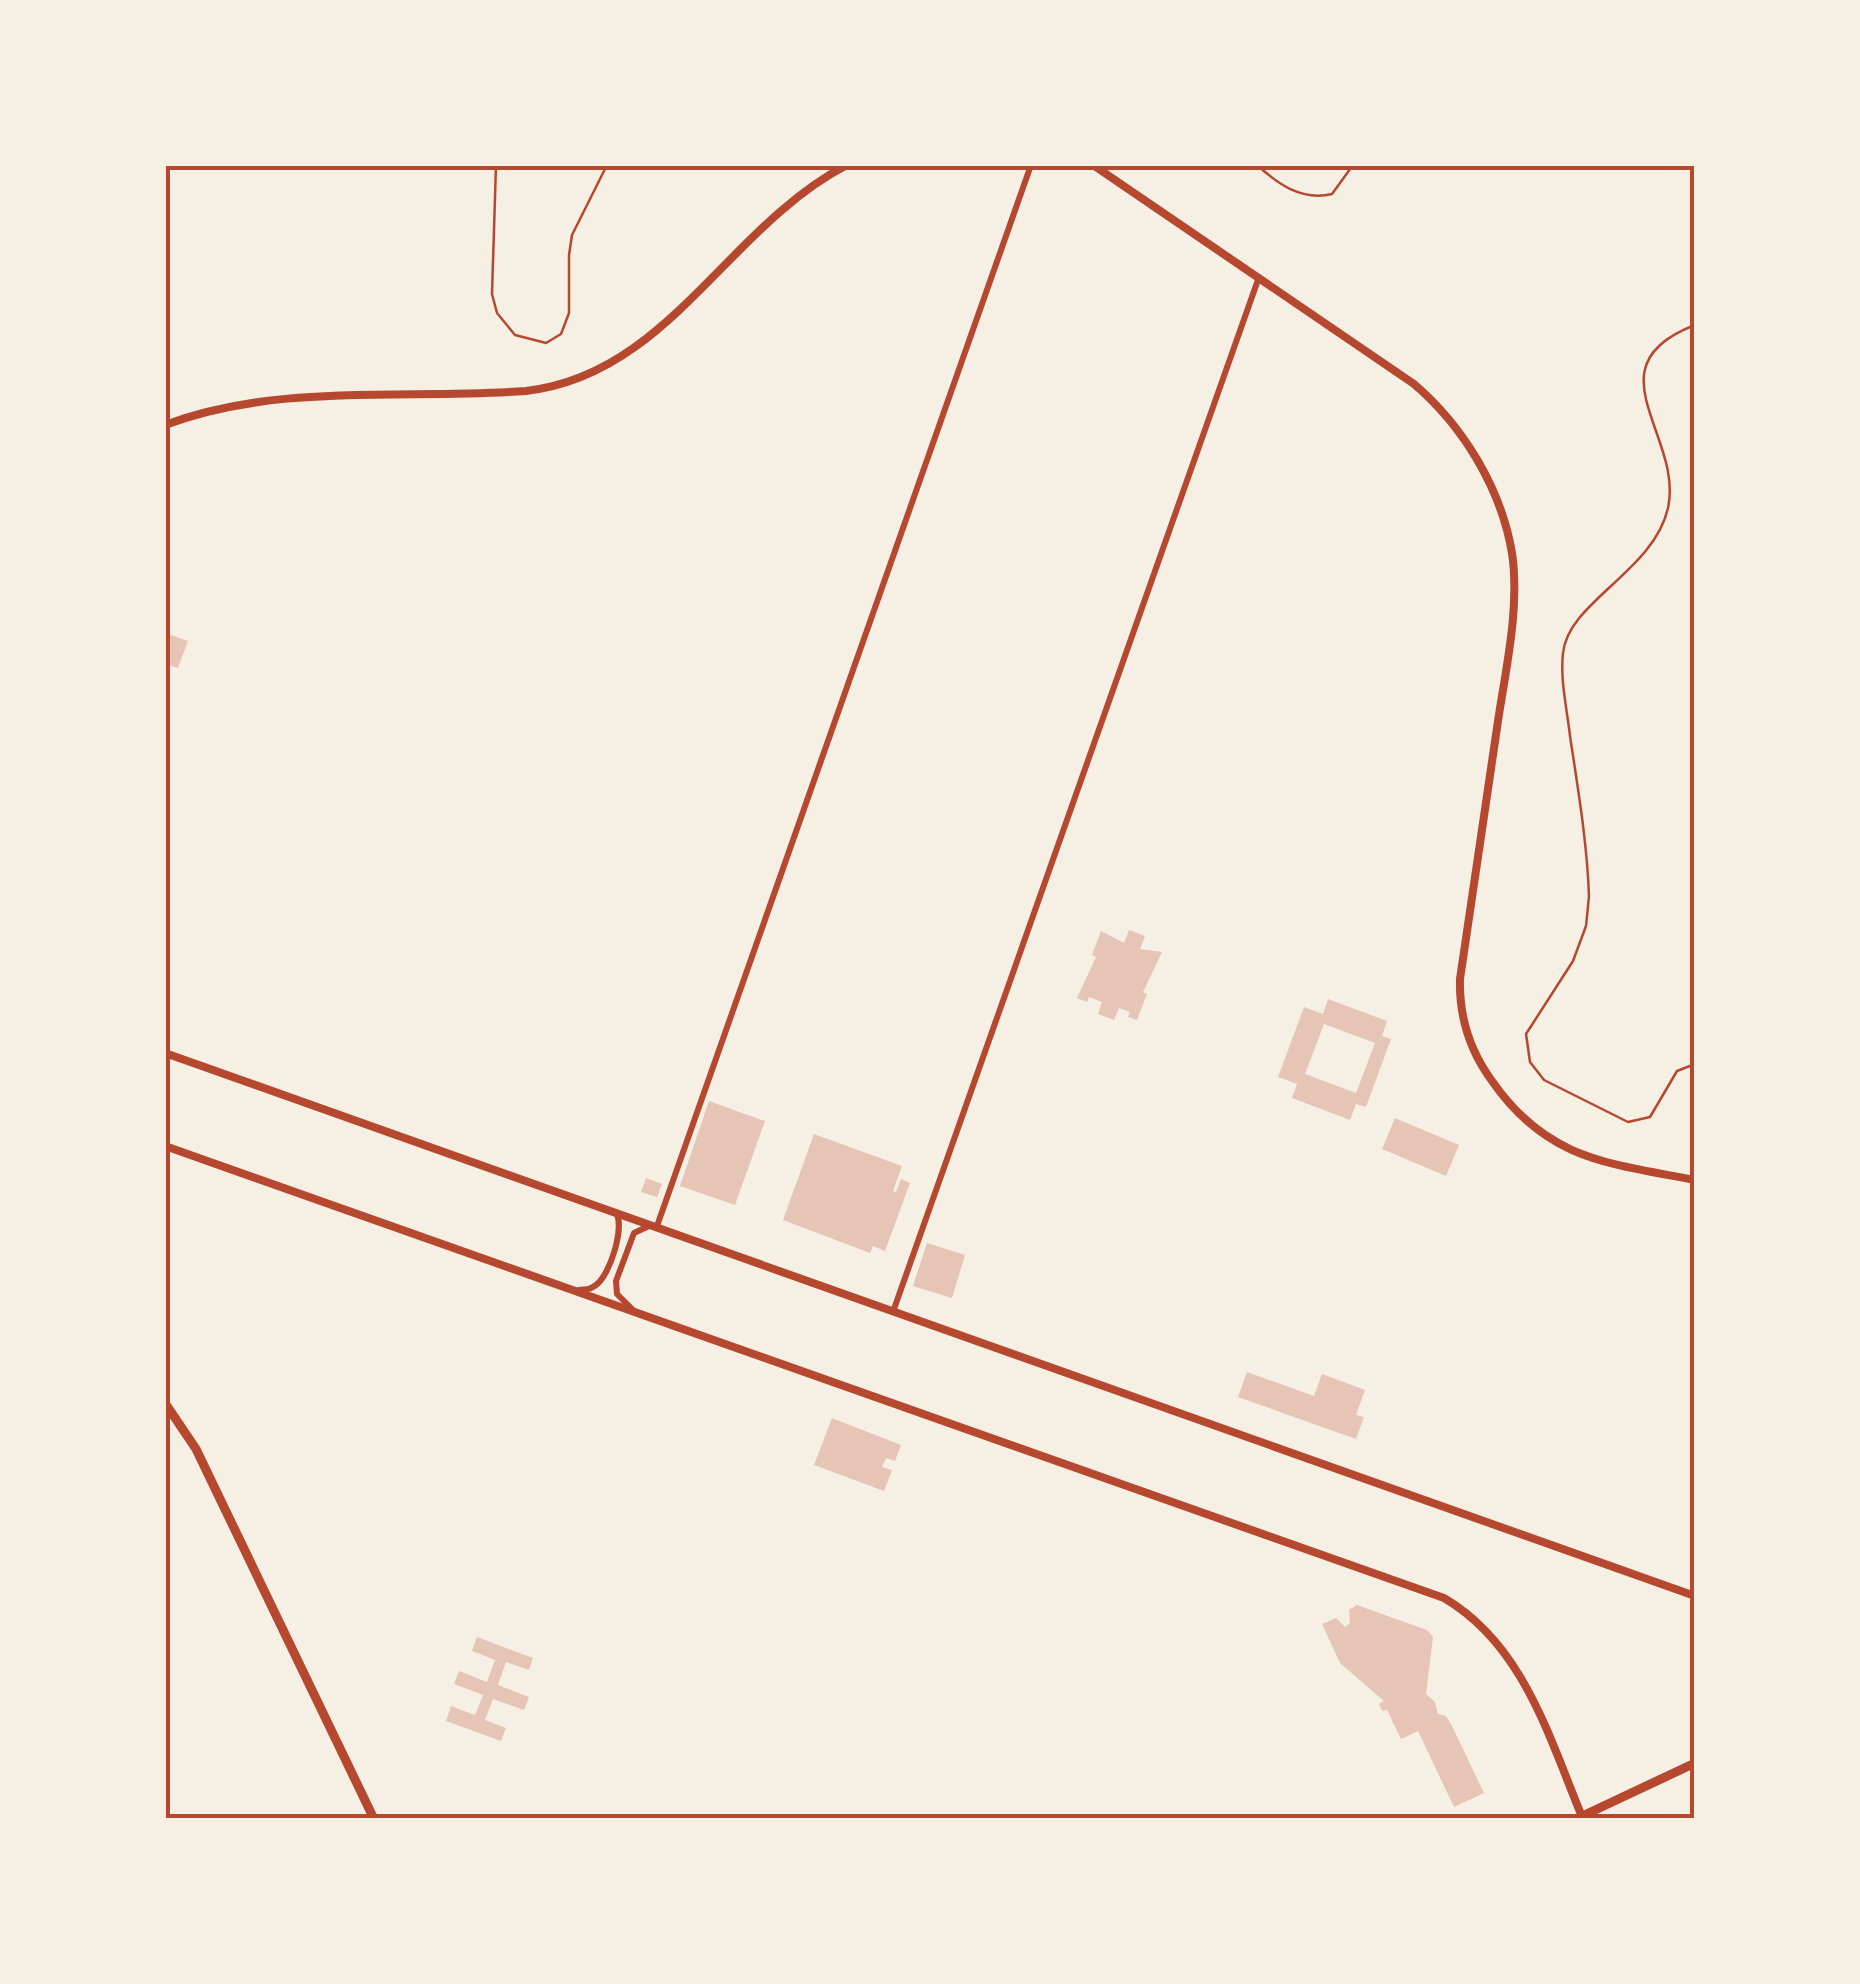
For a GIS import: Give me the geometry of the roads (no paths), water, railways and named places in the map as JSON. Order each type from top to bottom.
[{"type":"main road","points":[[165,1402],[196,1448],[374,1819]]},
{"type":"main road","points":[[1580,1818],[1695,1763]]},
{"type":"street","points":[[165,425],[216,407],[252,402],[526,391],[565,384],[597,372],[660,329],[772,217],[818,181],[846,165]]},
{"type":"street","points":[[656,1225],[1031,165]]},
{"type":"street","points":[[1093,165],[1432,399],[1469,446],[1495,498],[1509,538],[1514,574],[1509,645],[1460,979],[1462,1020],[1478,1060],[1515,1112],[1558,1145],[1606,1162],[1695,1180]]},
{"type":"street","points":[[894,1309],[1259,276]]},
{"type":"street","points":[[165,1052],[1695,1596]]},
{"type":"street","points":[[165,1146],[1444,1598],[1475,1619],[1508,1655],[1580,1818]]},
{"type":"street","points":[[568,1288],[590,1288],[605,1274],[622,1224],[608,1208]]},
{"type":"street","points":[[635,1312],[617,1294],[616,1281],[634,1233],[656,1225]]}]
